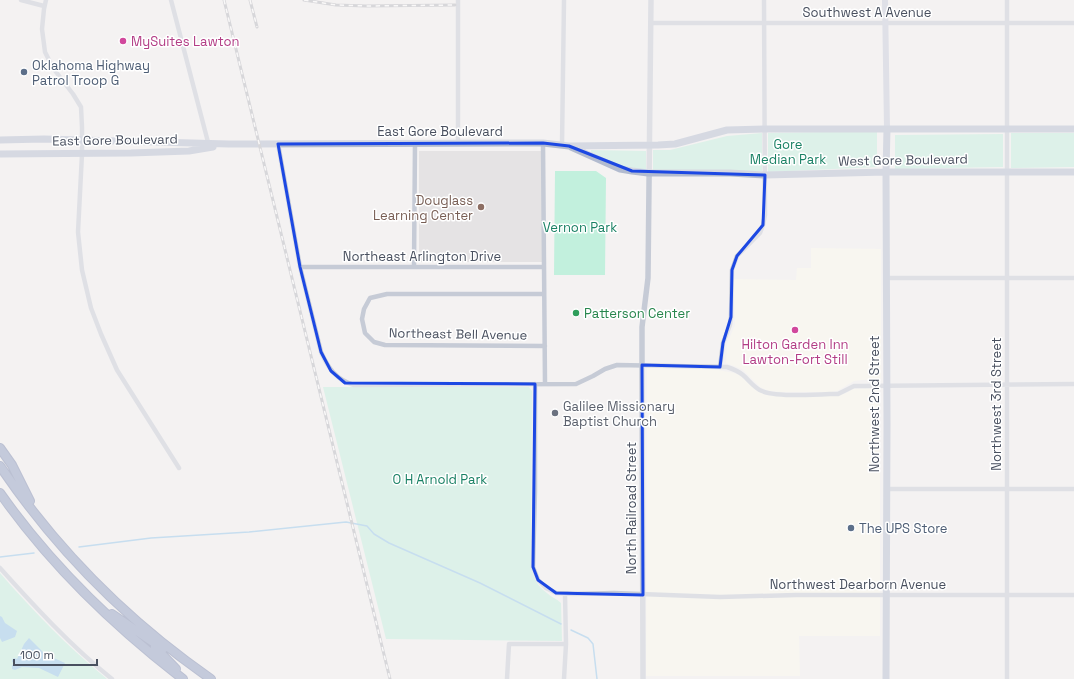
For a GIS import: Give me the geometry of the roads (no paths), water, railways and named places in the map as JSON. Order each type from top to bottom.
[{"type":"highway","points":[[0,448],[12,466],[41,520]]},
{"type":"highway","points":[[0,466],[66,551],[101,587],[151,633],[208,677]]},
{"type":"highway","points":[[0,493],[29,531],[90,599],[140,645],[183,679]]},
{"type":"highway","points":[[101,587],[186,679]]},
{"type":"highway","points":[[90,599],[148,639],[208,677]]},
{"type":"main road","points":[[885,0],[887,129]]},
{"type":"main road","name":"Northwest 2nd Street","points":[[886,679],[887,129]]},
{"type":"main road","points":[[650,145],[674,144],[727,130],[1074,129]]},
{"type":"main road","name":"East Gore Boulevard","points":[[0,140],[44,139],[209,145],[544,143],[565,146],[650,145]]},
{"type":"main road","name":"East Gore Boulevard","points":[[0,154],[82,154],[189,150],[209,145]]},
{"type":"main road","name":"West Gore Boulevard","points":[[565,146],[620,169],[648,173],[730,173],[765,175],[886,172],[1074,172]]},
{"type":"street","points":[[21,0],[44,6]]},
{"type":"street","points":[[46,0],[42,29],[46,52],[53,68],[81,107],[82,154],[78,232],[82,270],[91,308],[117,370],[179,468]]},
{"type":"street","points":[[171,0],[209,145]]},
{"type":"street","points":[[458,0],[458,143]]},
{"type":"street","points":[[564,0],[565,146]]},
{"type":"street","name":"North Railroad Street","points":[[643,679],[642,327],[648,278],[651,0]]},
{"type":"street","points":[[720,366],[723,343],[730,325],[731,317],[732,270],[737,256],[760,233],[765,215],[764,0]]},
{"type":"street","name":"Northwest 3rd Street","points":[[1007,0],[1007,679]]},
{"type":"street","name":"Southwest A Avenue","points":[[651,23],[1074,23]]},
{"type":"street","points":[[414,267],[415,143]]},
{"type":"street","points":[[544,143],[545,384]]},
{"type":"street","points":[[278,144],[300,267],[321,352],[331,371],[345,383],[354,385],[576,384],[605,369],[617,365],[642,365],[720,366],[734,369],[743,374],[755,387],[762,391],[775,394],[838,394],[854,386],[1074,384]]},
{"type":"street","name":"Northeast Arlington Drive","points":[[300,267],[544,267]]},
{"type":"street","points":[[886,278],[1074,278]]},
{"type":"street","name":"Northeast Bell Avenue","points":[[544,294],[387,294],[370,298],[364,309],[362,319],[365,333],[374,342],[385,345],[545,346]]},
{"type":"street","name":"Northwest Dearborn Avenue","points":[[535,384],[533,567],[538,580],[546,588],[556,593],[614,593],[720,597],[886,594],[1074,595]]},
{"type":"street","points":[[886,489],[1074,489]]},
{"type":"street","points":[[0,568],[64,636],[90,661],[112,679]]},
{"type":"street","points":[[564,679],[566,644],[565,594]]},
{"type":"street","points":[[508,679],[509,644],[566,644]]},
{"type":"water","points":[[0,616],[5,623],[17,631],[15,637],[2,642],[0,638]]},
{"type":"water","points":[[29,638],[45,654],[65,663],[58,677],[39,668],[22,667],[15,670],[12,669],[12,665],[16,664],[12,662],[12,660],[14,658],[17,659],[24,644]]},
{"type":"waterway","points":[[79,547],[151,538],[249,532],[346,522],[367,526],[374,534],[389,543],[480,583],[561,624]]},
{"type":"waterway","points":[[0,557],[34,553]]},
{"type":"waterway","points":[[571,630],[588,638],[593,644],[597,679]]},
{"type":"railway","points":[[224,0],[390,679]]},
{"type":"railway","points":[[250,0],[257,27]]},
{"type":"railway","points":[[304,0],[336,5],[366,6],[455,5]]},
{"type":"place","name":"MySuites Lawton","points":[[123,41]]},
{"type":"place","name":"Oklahoma Highway Patrol Troop G","points":[[24,72]]},
{"type":"place","name":"Douglass Learning Center","points":[[481,207]]},
{"type":"place","name":"Patterson Center","points":[[576,313]]},
{"type":"place","name":"Hilton Garden Inn Lawton-Fort Still","points":[[795,330]]},
{"type":"place","name":"Galilee Missionary Baptist Church","points":[[555,413]]},
{"type":"place","name":"The UPS Store","points":[[851,528]]},
{"type":"park label","name":"Gore Median Park","points":[[788,152]]},
{"type":"park label","name":"Vernon Park","points":[[580,227]]},
{"type":"park label","name":"O H Arnold Park","points":[[440,479]]}]
